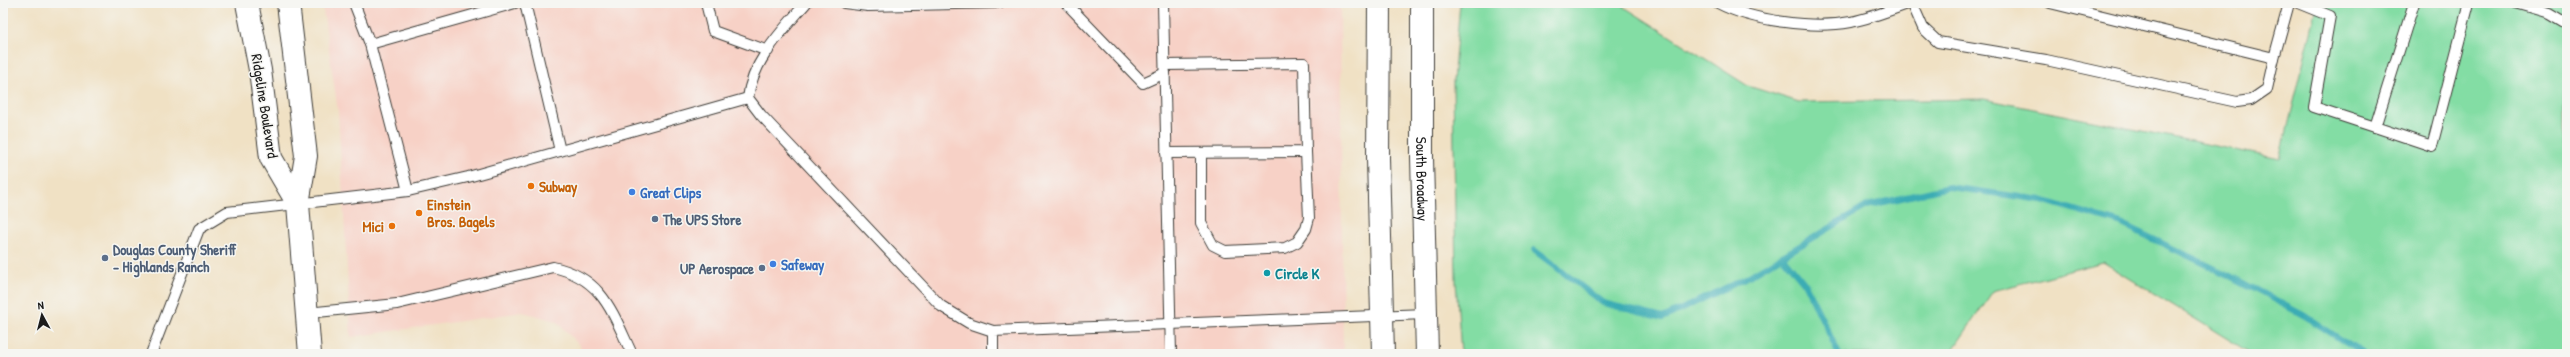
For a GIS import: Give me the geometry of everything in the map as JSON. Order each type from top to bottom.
[{"type":"main road","name":"Ridgeline Boulevard","points":[[247,3],[260,70],[271,158],[298,204]]},
{"type":"main road","name":"Ridgeline Boulevard","points":[[288,3],[291,18],[306,156],[298,204],[310,354]]},
{"type":"main road","points":[[1379,3],[1378,158],[1383,354]]},
{"type":"main road","name":"South Broadway","points":[[1422,3],[1422,158],[1427,354]]},
{"type":"lane","points":[[354,3],[370,44],[408,191]]},
{"type":"lane","points":[[370,44],[515,3]]},
{"type":"lane","points":[[525,3],[560,151]]},
{"type":"lane","points":[[706,3],[713,31],[768,51]]},
{"type":"lane","points":[[806,3],[773,41],[750,83],[748,98],[765,120],[941,306],[970,323],[993,331],[1425,314]]},
{"type":"lane","points":[[844,3],[868,6],[999,3]]},
{"type":"lane","points":[[1066,3],[1143,84],[1165,69],[1304,63],[1309,218],[1306,229],[1297,242],[1285,248],[1225,251],[1213,244],[1201,223],[1201,153]]},
{"type":"lane","points":[[1163,3],[1171,354]]},
{"type":"lane","points":[[1718,3],[1728,9],[1767,19],[1814,24],[1850,22],[1911,3],[1923,28],[1938,42],[2046,60],[2236,102],[2251,100],[2267,89],[2288,7],[2287,3]]},
{"type":"lane","points":[[2050,3],[2274,58]]},
{"type":"lane","points":[[2298,3],[2330,16],[2314,107],[2432,146],[2469,3]]},
{"type":"lane","points":[[2375,127],[2414,3]]},
{"type":"lane","points":[[2516,3],[2550,13],[2567,23]]},
{"type":"lane","points":[[151,354],[199,229],[227,212],[408,191],[560,151],[748,98]]},
{"type":"lane","points":[[1166,153],[1306,152]]},
{"type":"lane","points":[[307,313],[398,304],[553,267],[567,270],[585,278],[600,292],[632,354]]},
{"type":"lane","points":[[993,331],[993,354]]},
{"type":"shaded area","points":[[322,3],[1340,3],[1343,354],[583,354],[580,346],[556,321],[523,312],[351,337],[338,111]]},
{"type":"green space","points":[[1460,3],[1618,3],[1748,86],[1799,102],[1984,99],[2280,159],[2318,3],[2567,3],[2567,354],[2252,354],[2103,262],[1993,291],[1950,354],[1461,354],[1456,282],[1453,81]]},
{"type":"waterway","points":[[1534,250],[1603,303],[1663,318],[1744,279],[1867,206],[1949,187],[2042,200],[2122,224],[2228,275],[2305,316],[2363,354]]},
{"type":"waterway","points":[[1782,256],[1805,284],[1839,354]]},
{"type":"place","name":"Subway","points":[[531,186]]},
{"type":"place","name":"Great Clips","points":[[632,192]]},
{"type":"place","name":"Einstein Bros. Bagels","points":[[419,213]]},
{"type":"place","name":"The UPS Store","points":[[655,219]]},
{"type":"place","name":"Mici","points":[[392,226]]},
{"type":"place","name":"Douglas County Sheriff - Highlands Ranch","points":[[105,258]]},
{"type":"place","name":"Safeway","points":[[773,264]]},
{"type":"place","name":"UP Aerospace","points":[[762,268]]},
{"type":"place","name":"Circle K","points":[[1267,273]]}]
